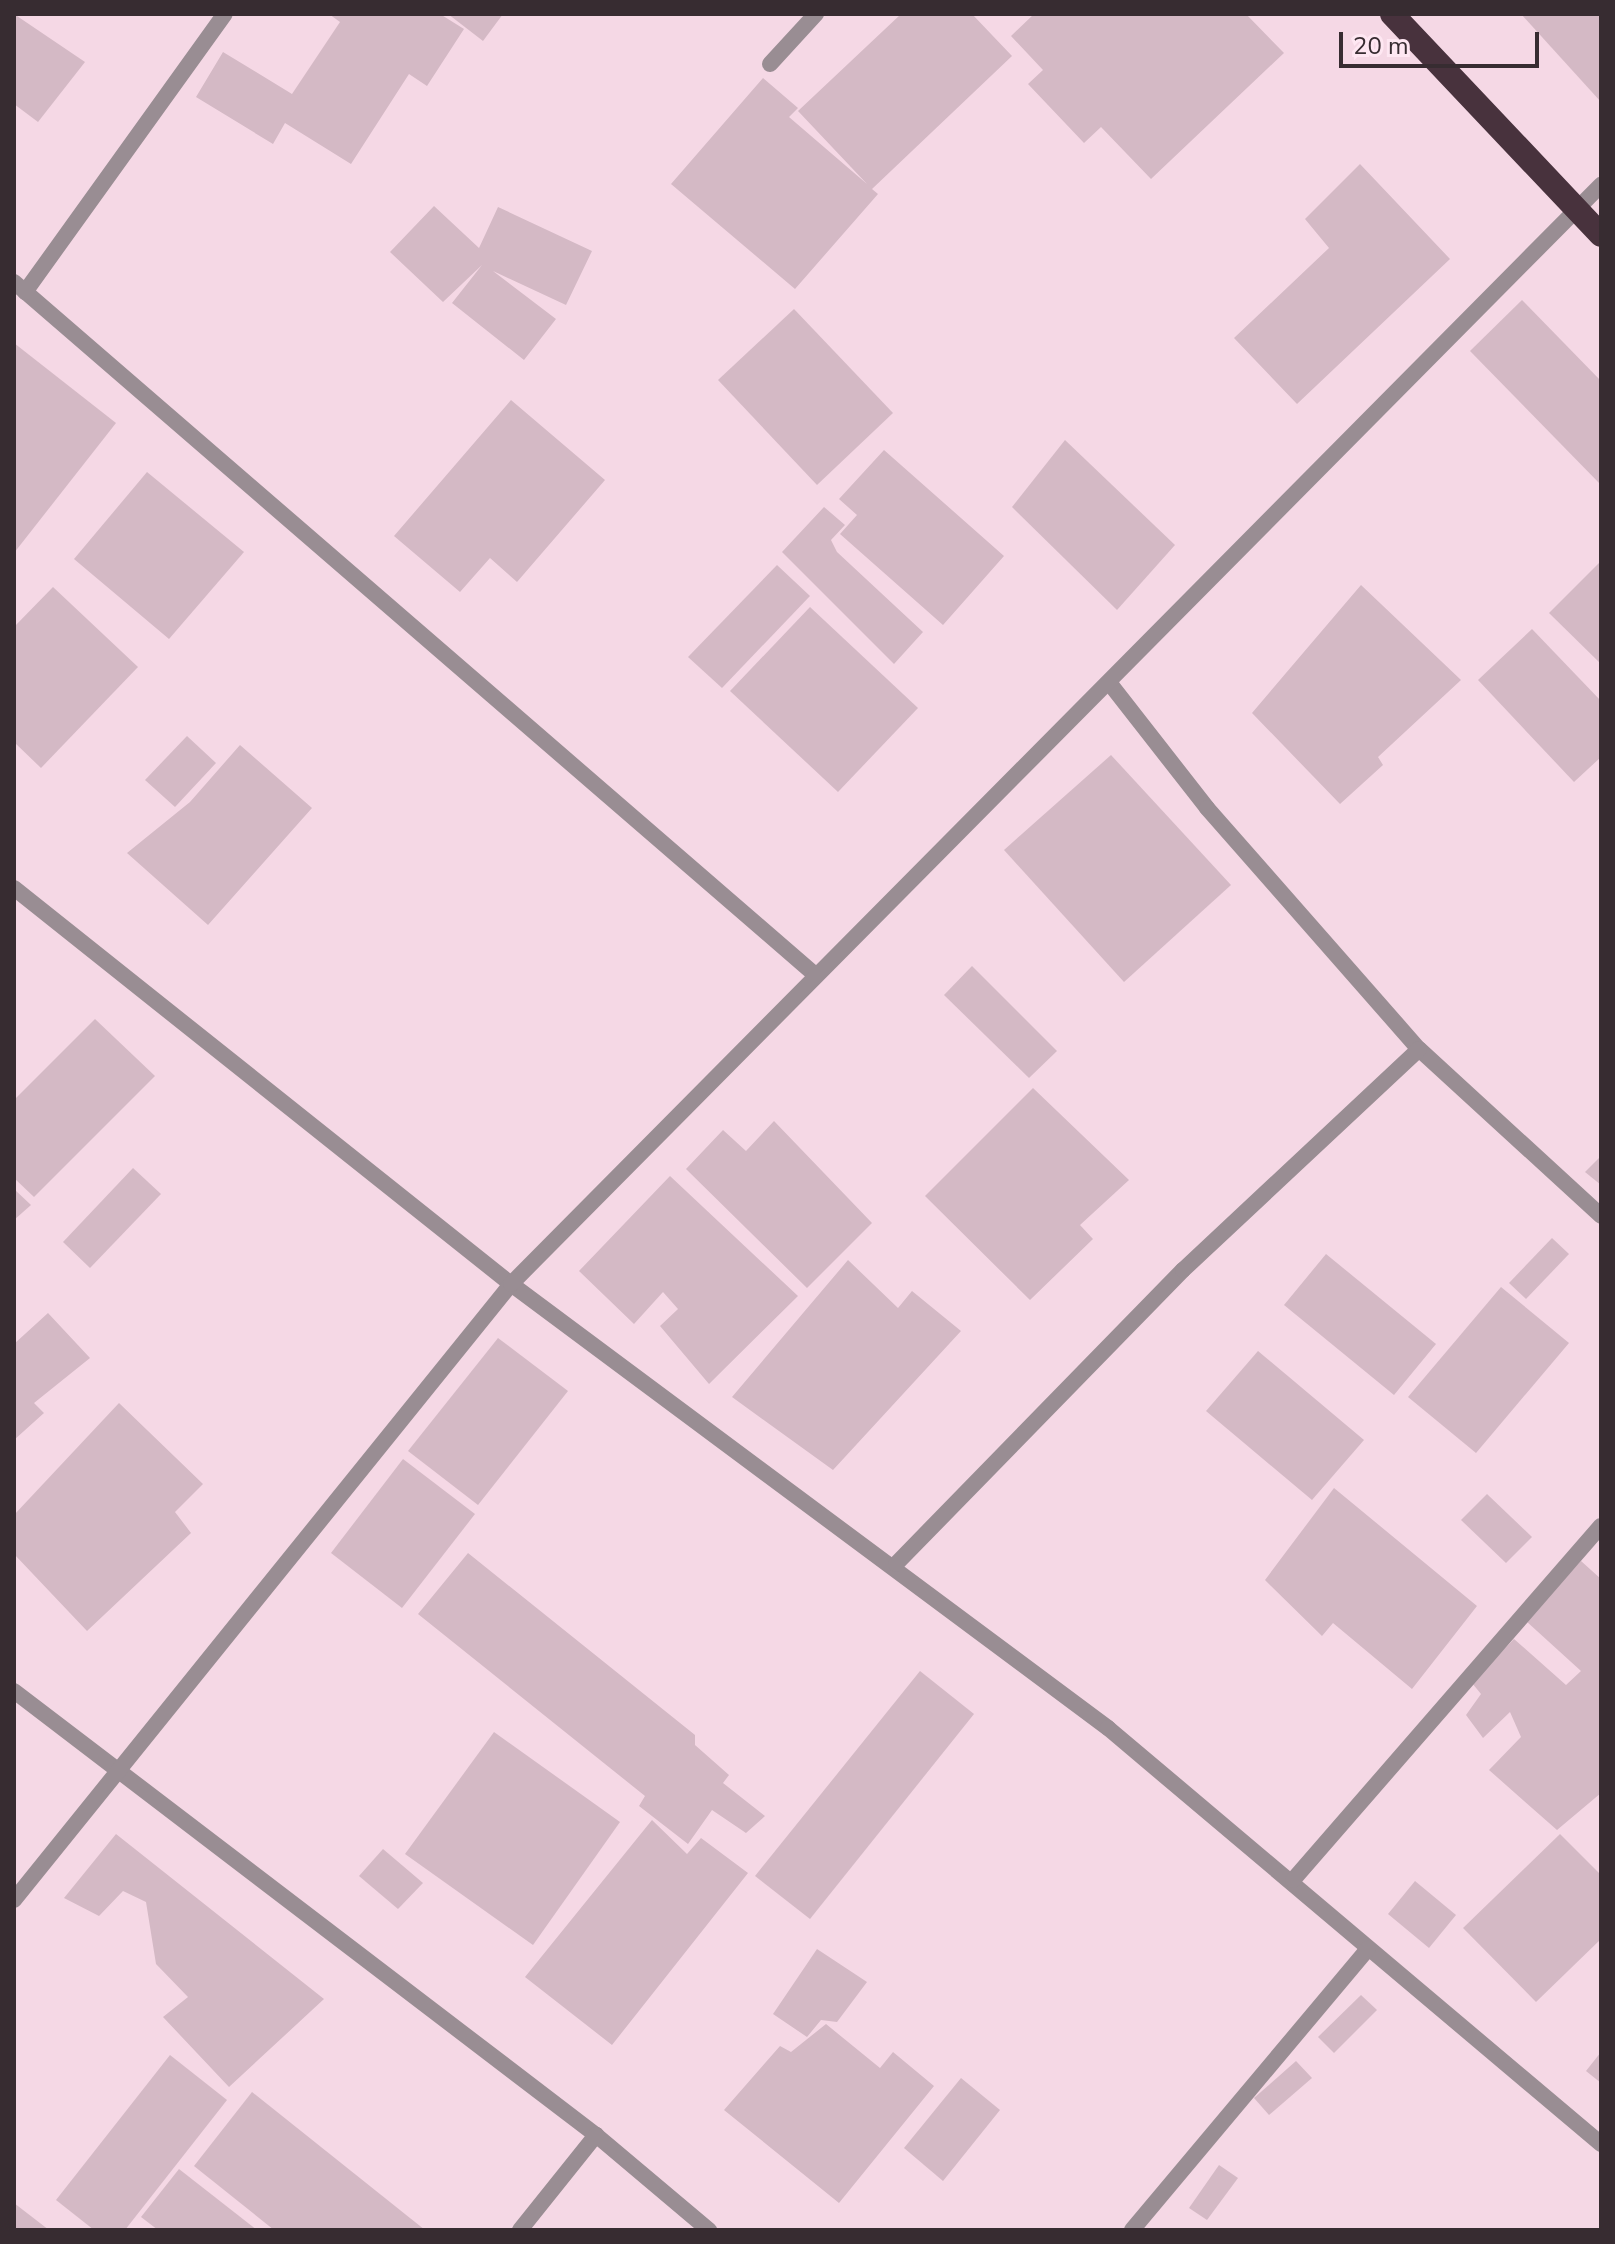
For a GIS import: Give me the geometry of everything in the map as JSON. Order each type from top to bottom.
[{"type":"highway","points":[[1392,14],[1601,235]]},
{"type":"street","points":[[225,14],[20,287],[813,973]]},
{"type":"street","points":[[770,64],[816,14]]},
{"type":"street","points":[[14,1900],[114,1769],[511,1284],[813,973],[1111,685],[1575,208],[1601,185]]},
{"type":"street","points":[[1111,685],[1207,808],[1419,1049],[1601,1216]]},
{"type":"street","points":[[14,888],[511,1284],[896,1564],[1293,1880],[1368,1949],[1601,2144]]},
{"type":"street","points":[[896,1564],[1183,1270],[1419,1049]]},
{"type":"street","points":[[1293,1880],[1601,1526]]},
{"type":"street","points":[[14,1691],[596,2135],[709,2230]]},
{"type":"street","points":[[1132,2230],[1368,1949]]},
{"type":"street","points":[[520,2230],[596,2135]]},
{"type":"building","points":[[14,14],[85,62],[38,122],[14,104]]},
{"type":"building","points":[[329,14],[440,14],[464,29],[427,86],[409,74],[351,164],[285,123],[273,144],[196,97],[223,52],[292,94],[340,22]]},
{"type":"building","points":[[448,14],[503,14],[483,41]]},
{"type":"building","points":[[901,14],[972,14],[1012,56],[872,189],[878,194],[795,289],[671,184],[763,78],[798,108],[789,117],[867,184],[798,111]]},
{"type":"building","points":[[1034,14],[1246,14],[1284,53],[1151,179],[1101,127],[1084,143],[1028,84],[1043,70],[1011,36]]},
{"type":"building","points":[[1521,14],[1601,14],[1601,102]]},
{"type":"building","points":[[1360,164],[1450,259],[1297,404],[1234,338],[1329,248],[1305,219]]},
{"type":"building","points":[[434,206],[479,248],[498,207],[592,251],[566,305],[493,271],[556,319],[524,360],[452,303],[482,265],[443,302],[390,252]]},
{"type":"building","points":[[1522,300],[1601,381],[1601,485],[1470,351]]},
{"type":"building","points":[[794,309],[893,413],[817,485],[718,380]]},
{"type":"building","points":[[14,343],[116,423],[14,553]]},
{"type":"building","points":[[511,400],[605,480],[517,582],[490,558],[460,592],[394,536]]},
{"type":"building","points":[[1065,440],[1175,545],[1117,610],[1012,507]]},
{"type":"building","points":[[884,450],[1004,556],[943,625],[840,534],[857,515],[839,499]]},
{"type":"building","points":[[147,472],[244,552],[169,639],[74,559]]},
{"type":"building","points":[[824,507],[845,525],[831,540],[837,552],[923,632],[894,664],[782,552]]},
{"type":"building","points":[[1601,561],[1601,664],[1549,613]]},
{"type":"building","points":[[777,565],[810,596],[722,688],[688,657]]},
{"type":"building","points":[[1361,585],[1461,680],[1378,757],[1383,765],[1340,804],[1252,713]]},
{"type":"building","points":[[53,587],[138,667],[41,768],[14,742],[14,627]]},
{"type":"building","points":[[810,607],[918,708],[838,792],[730,691]]},
{"type":"building","points":[[1532,629],[1601,701],[1601,757],[1574,782],[1478,680]]},
{"type":"building","points":[[187,736],[216,763],[175,807],[145,780]]},
{"type":"building","points":[[240,745],[312,808],[208,925],[127,853],[190,802]]},
{"type":"building","points":[[1111,755],[1231,885],[1124,982],[1004,850]]},
{"type":"building","points":[[972,966],[1057,1051],[1029,1078],[944,995]]},
{"type":"building","points":[[95,1019],[155,1076],[34,1197],[14,1178],[14,1100]]},
{"type":"building","points":[[1033,1088],[1129,1180],[1080,1225],[1093,1239],[1030,1300],[925,1196]]},
{"type":"building","points":[[774,1121],[872,1223],[807,1288],[686,1169],[723,1130],[746,1151]]},
{"type":"building","points":[[1601,1156],[1601,1185],[1585,1172]]},
{"type":"building","points":[[133,1168],[161,1194],[90,1268],[63,1242]]},
{"type":"building","points":[[670,1176],[798,1296],[709,1384],[660,1326],[678,1309],[663,1292],[634,1324],[579,1271]]},
{"type":"building","points":[[14,1189],[31,1205],[14,1220]]},
{"type":"building","points":[[1552,1238],[1569,1254],[1526,1299],[1509,1283]]},
{"type":"building","points":[[1326,1254],[1436,1344],[1394,1395],[1284,1305]]},
{"type":"building","points":[[848,1260],[898,1308],[912,1291],[961,1331],[833,1470],[732,1397]]},
{"type":"building","points":[[1501,1287],[1569,1343],[1476,1453],[1408,1397]]},
{"type":"building","points":[[48,1313],[90,1358],[34,1403],[44,1413],[14,1440],[14,1344]]},
{"type":"building","points":[[498,1338],[568,1391],[478,1505],[408,1451]]},
{"type":"building","points":[[1258,1351],[1364,1440],[1312,1500],[1206,1411]]},
{"type":"building","points":[[119,1403],[203,1484],[175,1512],[191,1533],[87,1631],[14,1554],[14,1515]]},
{"type":"building","points":[[403,1459],[475,1514],[402,1608],[331,1553]]},
{"type":"building","points":[[1334,1488],[1477,1606],[1412,1689],[1333,1623],[1322,1636],[1265,1580]]},
{"type":"building","points":[[1487,1494],[1532,1537],[1506,1563],[1461,1520]]},
{"type":"building","points":[[468,1553],[695,1735],[695,1745],[729,1775],[723,1783],[765,1816],[746,1833],[712,1810],[688,1844],[639,1806],[645,1796],[418,1614]]},
{"type":"building","points":[[1581,1561],[1601,1579],[1601,1793],[1557,1830],[1489,1770],[1521,1737],[1510,1712],[1483,1738],[1466,1715],[1481,1694],[1472,1683],[1514,1639],[1566,1685],[1581,1671],[1526,1621]]},
{"type":"building","points":[[920,1671],[974,1714],[810,1919],[755,1876]]},
{"type":"building","points":[[494,1732],[620,1822],[533,1945],[405,1854]]},
{"type":"building","points":[[652,1820],[687,1854],[701,1838],[748,1873],[612,2045],[525,1977]]},
{"type":"building","points":[[116,1834],[324,1999],[229,2087],[163,2017],[188,1997],[156,1964],[146,1902],[123,1891],[99,1916],[64,1898]]},
{"type":"building","points":[[1560,1834],[1601,1875],[1601,1939],[1536,2002],[1463,1928]]},
{"type":"building","points":[[383,1849],[423,1883],[398,1909],[359,1876]]},
{"type":"building","points":[[1415,1881],[1456,1915],[1429,1948],[1388,1914]]},
{"type":"building","points":[[817,1949],[867,1982],[837,2022],[821,2020],[807,2037],[773,2014]]},
{"type":"building","points":[[1361,1995],[1377,2010],[1334,2053],[1318,2037]]},
{"type":"building","points":[[826,2024],[880,2068],[893,2052],[934,2086],[839,2203],[724,2110],[780,2046],[791,2052]]},
{"type":"building","points":[[1601,2052],[1601,2083],[1586,2071]]},
{"type":"building","points":[[170,2055],[227,2100],[125,2230],[94,2230],[56,2200]]},
{"type":"building","points":[[1296,2061],[1312,2078],[1269,2115],[1254,2098]]},
{"type":"building","points":[[961,2078],[1000,2110],[943,2181],[904,2148]]},
{"type":"building","points":[[252,2092],[425,2230],[274,2230],[194,2166]]},
{"type":"building","points":[[1219,2165],[1238,2178],[1207,2220],[1189,2208]]},
{"type":"building","points":[[179,2169],[257,2230],[158,2230],[141,2217]]},
{"type":"building","points":[[14,2203],[49,2230],[14,2230]]}]
